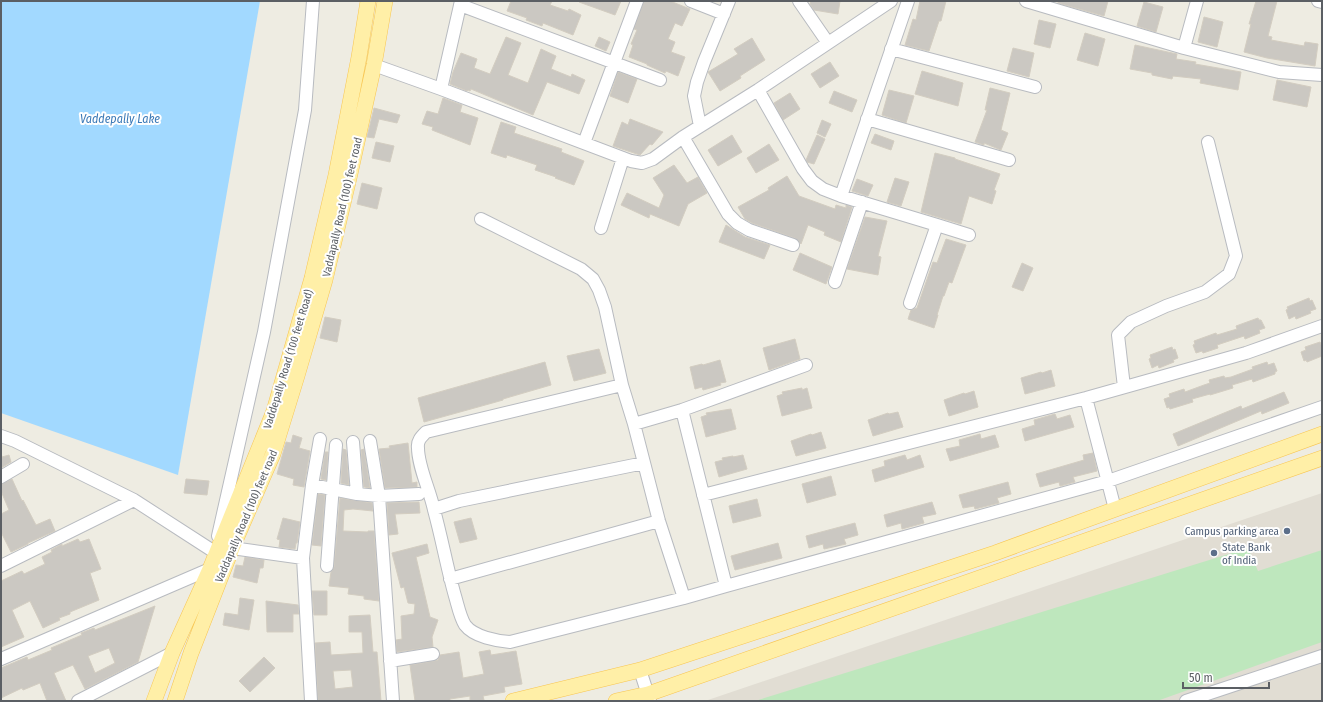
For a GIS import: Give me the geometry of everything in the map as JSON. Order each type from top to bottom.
[{"type":"main road","name":"Vaddepally Road (100 feet Road)","points":[[154,701],[172,653],[210,569],[221,549],[274,411],[312,278],[337,167],[359,57],[368,1]]},
{"type":"main road","name":"Vaddapally Road (100) feet road","points":[[175,701],[191,653],[221,549],[273,454],[297,376],[325,280],[374,65],[384,1]]},
{"type":"main road","points":[[513,701],[640,670],[995,553],[1322,434]]},
{"type":"main road","points":[[616,701],[649,697],[1322,458]]},
{"type":"street","points":[[221,549],[218,538],[264,332],[305,110],[313,1]]},
{"type":"street","points":[[584,143],[637,1]]},
{"type":"street","points":[[691,1],[724,14]]},
{"type":"street","points":[[700,126],[694,96],[697,82],[729,1]]},
{"type":"street","points":[[799,1],[828,43]]},
{"type":"street","points":[[374,65],[441,88],[623,158],[642,163],[653,159],[683,137],[758,90],[891,1]]},
{"type":"street","points":[[840,196],[908,1]]},
{"type":"street","points":[[1026,1],[1184,48],[1279,72],[1322,75]]},
{"type":"street","points":[[1184,48],[1197,1]]},
{"type":"street","points":[[1318,1],[1322,2]]},
{"type":"street","points":[[441,88],[460,3],[660,80]]},
{"type":"street","points":[[891,49],[1036,86]]},
{"type":"street","points":[[758,90],[804,169],[812,181],[823,189],[840,196],[969,235]]},
{"type":"street","points":[[867,119],[1009,160]]},
{"type":"street","points":[[683,137],[728,214],[737,223],[749,230],[793,245]]},
{"type":"street","points":[[1124,387],[1118,335],[1130,322],[1166,306],[1204,292],[1229,274],[1236,256],[1208,142]]},
{"type":"street","points":[[601,228],[623,158]]},
{"type":"street","points":[[835,282],[862,202]]},
{"type":"street","points":[[481,219],[581,269],[594,279],[600,290],[622,384],[659,521],[684,598]]},
{"type":"street","points":[[910,303],[937,225]]},
{"type":"street","points":[[703,495],[1086,398],[1246,353],[1322,326]]},
{"type":"street","points":[[634,424],[682,410],[806,365]]},
{"type":"street","points":[[622,384],[426,432],[420,438],[417,446],[418,456],[434,509],[450,579],[461,616],[466,626],[481,636],[497,641],[510,642],[684,598],[1108,481],[1322,407]]},
{"type":"street","points":[[1086,398],[1115,509]]},
{"type":"street","points":[[682,410],[726,586]]},
{"type":"street","points":[[1,436],[15,441],[134,500],[221,549],[303,558]]},
{"type":"street","points":[[311,701],[303,558],[312,485],[320,439]]},
{"type":"street","points":[[370,441],[379,496],[393,701]]},
{"type":"street","points":[[353,442],[357,494]]},
{"type":"street","points":[[327,566],[336,445]]},
{"type":"street","points":[[434,509],[459,501],[644,463]]},
{"type":"street","points":[[1,478],[23,464]]},
{"type":"street","points":[[312,485],[357,494],[379,496],[419,494]]},
{"type":"street","points":[[1,566],[134,500]]},
{"type":"street","points":[[450,579],[659,521]]},
{"type":"street","points":[[1,659],[210,569]]},
{"type":"street","points":[[78,701],[172,653]]},
{"type":"street","points":[[390,661],[433,654]]},
{"type":"street","points":[[1186,701],[1322,656]]},
{"type":"street","points":[[640,670],[649,697]]},
{"type":"shaded area","points":[[1322,493],[1322,701],[705,701],[1248,518]]},
{"type":"green space","points":[[1248,548],[1258,571],[1322,550],[1322,642],[1157,701],[755,701]]},
{"type":"water","name":"Vaddepally Lake","points":[[1,1],[260,1],[178,475],[1,413]]},
{"type":"building","points":[[511,1],[552,1],[550,5],[568,11],[569,9],[581,15],[573,35],[543,23],[542,26],[526,20],[527,18],[507,11]]},
{"type":"building","points":[[579,1],[621,1],[615,15]]},
{"type":"building","points":[[644,1],[670,1],[690,9],[682,26],[675,23],[668,39],[675,42],[671,52],[685,57],[678,76],[666,71],[665,73],[629,57],[633,45],[631,44],[637,30],[634,29]]},
{"type":"building","points":[[811,1],[840,1],[838,14],[814,10],[810,4]]},
{"type":"building","points":[[920,1],[946,1],[941,21],[939,21],[929,51],[905,45],[913,19],[916,20]]},
{"type":"building","points":[[1058,1],[1108,1],[1104,16],[1058,3]]},
{"type":"building","points":[[1256,1],[1277,1],[1268,36],[1272,37],[1271,40],[1304,46],[1305,42],[1318,44],[1315,66],[1267,58],[1244,52],[1251,24],[1249,24]]},
{"type":"building","points":[[1144,2],[1163,7],[1156,32],[1137,26]]},
{"type":"building","points":[[1204,17],[1223,22],[1217,47],[1198,42]]},
{"type":"building","points":[[1039,20],[1056,24],[1050,48],[1034,44]]},
{"type":"building","points":[[1085,33],[1105,39],[1098,66],[1077,60]]},
{"type":"building","points":[[506,37],[521,43],[508,75],[528,83],[541,49],[556,56],[551,69],[571,77],[572,74],[585,80],[579,94],[547,82],[533,115],[471,89],[470,91],[467,91],[450,84],[461,53],[477,59],[474,68],[490,74]]},
{"type":"building","points":[[599,37],[610,42],[606,51],[595,46]]},
{"type":"building","points":[[752,38],[765,60],[740,76],[741,78],[720,91],[708,72],[738,54],[734,49]]},
{"type":"building","points":[[1135,45],[1177,54],[1176,59],[1196,62],[1195,64],[1241,72],[1238,90],[1200,83],[1201,79],[1173,76],[1172,79],[1152,75],[1152,73],[1130,69]]},
{"type":"building","points":[[1013,48],[1034,53],[1029,77],[1007,71]]},
{"type":"building","points":[[830,62],[839,76],[820,88],[811,74]]},
{"type":"building","points":[[922,71],[963,83],[958,106],[915,94]]},
{"type":"building","points":[[618,72],[637,79],[628,103],[610,96]]},
{"type":"building","points":[[1277,80],[1311,87],[1307,107],[1273,100]]},
{"type":"building","points":[[990,88],[1010,93],[1001,130],[1008,133],[1001,150],[984,143],[984,145],[975,142],[987,110],[985,110]]},
{"type":"building","points":[[889,90],[914,96],[906,123],[882,115]]},
{"type":"building","points":[[834,91],[857,100],[852,112],[829,103]]},
{"type":"building","points":[[790,93],[800,109],[783,120],[774,103]]},
{"type":"building","points":[[443,98],[462,105],[460,112],[478,118],[470,145],[432,130],[433,127],[422,124],[427,111],[438,114]]},
{"type":"building","points":[[374,108],[400,115],[397,123],[379,119],[374,138],[367,137]]},
{"type":"building","points":[[630,119],[663,132],[652,145],[650,144],[640,155],[613,146],[622,122],[628,125]]},
{"type":"building","points":[[822,120],[831,124],[825,137],[817,133]]},
{"type":"building","points":[[501,122],[516,127],[514,133],[562,149],[561,152],[584,161],[574,185],[535,170],[537,165],[507,155],[506,158],[491,153]]},
{"type":"building","points":[[875,134],[894,141],[891,150],[871,143]]},
{"type":"building","points":[[732,135],[742,152],[718,166],[708,150]]},
{"type":"building","points":[[817,135],[825,139],[814,164],[807,162],[806,160]]},
{"type":"building","points":[[376,142],[394,146],[390,162],[372,158]]},
{"type":"building","points":[[769,144],[779,160],[756,173],[747,158]]},
{"type":"building","points":[[935,153],[955,158],[1000,174],[994,190],[996,191],[992,204],[969,196],[961,224],[921,212]]},
{"type":"building","points":[[674,165],[687,183],[698,177],[707,193],[688,204],[679,226],[650,214],[649,218],[621,205],[627,193],[659,208],[664,195],[653,178]]},
{"type":"building","points":[[787,176],[799,196],[835,209],[836,205],[846,208],[846,205],[852,207],[841,242],[824,235],[825,232],[808,225],[801,244],[795,238],[752,223],[745,219],[738,207],[769,190],[768,188]]},
{"type":"building","points":[[895,178],[909,182],[901,206],[887,202]]},
{"type":"building","points":[[857,179],[873,185],[868,196],[852,191]]},
{"type":"building","points":[[362,183],[382,188],[377,209],[357,204]]},
{"type":"building","points":[[865,217],[887,221],[878,256],[881,257],[878,275],[847,269]]},
{"type":"building","points":[[726,225],[745,237],[770,245],[764,259],[719,242]]},
{"type":"building","points":[[946,239],[966,245],[952,283],[949,282],[943,296],[934,328],[908,319],[911,310],[917,308],[933,262],[937,263]]},
{"type":"building","points":[[800,253],[832,267],[826,284],[793,270]]},
{"type":"building","points":[[1022,263],[1033,268],[1023,291],[1012,287]]},
{"type":"building","points":[[1309,298],[1310,301],[1312,300],[1316,309],[1310,311],[1311,313],[1296,319],[1295,316],[1289,319],[1286,310],[1288,309],[1287,307]]},
{"type":"building","points":[[325,317],[341,320],[337,342],[320,338]]},
{"type":"building","points":[[1258,318],[1261,320],[1265,328],[1259,330],[1260,333],[1245,339],[1244,336],[1217,345],[1218,348],[1203,353],[1202,351],[1196,353],[1193,345],[1195,344],[1194,341],[1216,333],[1217,335],[1237,329],[1236,326]]},
{"type":"building","points":[[795,339],[800,359],[769,370],[763,348]]},
{"type":"building","points":[[1320,342],[1322,347],[1322,356],[1307,362],[1306,360],[1304,361],[1301,352],[1306,350],[1305,347]]},
{"type":"building","points":[[1172,347],[1173,350],[1175,349],[1178,358],[1173,360],[1174,362],[1159,368],[1158,365],[1152,368],[1149,359],[1151,358],[1150,355]]},
{"type":"building","points":[[599,349],[606,373],[574,381],[567,356]]},
{"type":"building","points":[[720,360],[726,382],[703,390],[702,387],[695,389],[690,367]]},
{"type":"building","points":[[545,362],[551,385],[424,422],[418,398]]},
{"type":"building","points":[[1267,362],[1268,365],[1274,363],[1277,371],[1275,374],[1253,382],[1252,379],[1232,385],[1233,388],[1192,399],[1193,402],[1170,409],[1169,407],[1167,408],[1164,399],[1170,397],[1169,394],[1184,389],[1185,392],[1210,383],[1209,380],[1224,376],[1225,378],[1231,377]]},
{"type":"building","points":[[1051,370],[1055,386],[1025,394],[1021,378]]},
{"type":"building","points":[[802,388],[802,390],[807,388],[812,408],[782,416],[777,396],[783,394],[782,392]]},
{"type":"building","points":[[974,391],[978,407],[949,416],[944,400]]},
{"type":"building","points":[[1284,392],[1289,403],[1262,414],[1261,411],[1178,446],[1173,434],[1241,406],[1242,409]]},
{"type":"building","points":[[731,409],[736,429],[706,437],[701,417],[707,415],[706,413]]},
{"type":"building","points":[[898,412],[903,427],[873,436],[868,420],[888,413]]},
{"type":"building","points":[[1055,414],[1057,419],[1070,415],[1074,427],[1025,441],[1022,429],[1035,425],[1034,420]]},
{"type":"building","points":[[821,432],[826,448],[796,456],[791,441]]},
{"type":"building","points":[[980,434],[981,439],[995,435],[999,447],[950,461],[946,449],[960,446],[959,440]]},
{"type":"building","points":[[293,435],[302,438],[299,448],[310,451],[304,487],[293,485],[294,479],[277,474],[286,442],[291,443]]},
{"type":"building","points":[[408,443],[412,483],[417,482],[417,487],[385,488],[379,449],[390,448],[389,446]]},
{"type":"building","points":[[343,449],[346,450],[349,485],[341,483]]},
{"type":"building","points":[[364,449],[370,488],[364,487],[361,450]]},
{"type":"building","points":[[325,452],[328,452],[326,480],[321,479]]},
{"type":"building","points":[[1,453],[2,457],[9,455],[11,462],[1,468]]},
{"type":"building","points":[[1093,453],[1097,471],[1073,477],[1075,482],[1060,486],[1059,482],[1040,487],[1036,474],[1084,460],[1083,455]]},
{"type":"building","points":[[743,455],[747,469],[719,477],[715,462],[723,460],[722,458]]},
{"type":"building","points":[[905,455],[907,460],[920,455],[924,467],[875,482],[872,470],[885,466],[884,461]]},
{"type":"building","points":[[831,476],[836,495],[807,503],[802,484]]},
{"type":"building","points":[[12,479],[22,501],[23,500],[36,525],[50,519],[55,531],[11,552],[1,532],[1,514],[9,510],[1,491],[1,484]]},
{"type":"building","points":[[186,479],[209,481],[207,495],[184,493]]},
{"type":"building","points":[[1008,482],[1011,494],[997,498],[999,503],[975,509],[974,506],[963,508],[959,495]]},
{"type":"building","points":[[318,494],[325,495],[321,546],[312,545]]},
{"type":"building","points":[[340,498],[372,503],[373,511],[353,509],[344,510],[343,531],[374,531],[379,601],[364,599],[364,596],[348,594],[349,588],[329,586],[331,572],[334,567]]},
{"type":"building","points":[[757,499],[761,516],[733,523],[729,506]]},
{"type":"building","points":[[419,502],[420,513],[395,514],[398,534],[389,535],[387,503]]},
{"type":"building","points":[[932,502],[936,514],[922,517],[924,523],[902,529],[901,523],[887,527],[884,515]]},
{"type":"building","points":[[283,518],[300,522],[295,549],[279,547],[280,540],[277,539]]},
{"type":"building","points":[[471,518],[477,539],[460,543],[454,522]]},
{"type":"building","points":[[855,523],[858,535],[844,539],[846,544],[824,549],[823,544],[809,548],[806,536]]},
{"type":"building","points":[[78,539],[80,542],[89,539],[101,569],[90,573],[99,600],[70,612],[70,614],[59,618],[60,620],[43,628],[30,601],[12,610],[24,637],[1,647],[1,581],[22,571],[24,574],[45,564],[42,557],[52,552],[51,550],[62,544],[62,546]]},
{"type":"building","points":[[778,543],[782,558],[735,570],[731,556]]},
{"type":"building","points":[[427,544],[429,553],[416,557],[430,617],[438,620],[432,637],[433,647],[397,652],[396,640],[402,639],[401,616],[414,614],[415,604],[408,603],[404,587],[401,588],[392,553]]},
{"type":"building","points":[[245,557],[264,560],[263,568],[260,568],[257,583],[233,577],[236,565],[243,566]]},
{"type":"building","points":[[312,591],[327,591],[327,615],[314,615]]},
{"type":"building","points":[[240,598],[254,600],[249,630],[223,625],[225,613],[238,615]]},
{"type":"building","points":[[266,601],[298,605],[299,614],[293,614],[293,632],[267,632]]},
{"type":"building","points":[[155,606],[138,662],[85,689],[73,665],[54,673],[66,701],[47,701],[40,683],[23,690],[22,688],[1,698],[1,668],[27,657],[28,660],[52,650],[51,648],[82,635],[81,633],[94,628],[95,630]],"holes":[[[109,648],[115,663],[95,673],[88,656]]]},
{"type":"building","points":[[370,615],[373,652],[377,652],[381,701],[318,701],[315,643],[330,642],[331,655],[363,653],[362,632],[349,632],[349,616]],"holes":[[[351,670],[353,687],[335,689],[333,671]]]},
{"type":"building","points":[[490,650],[491,655],[516,651],[522,684],[504,687],[505,692],[483,696],[484,700],[470,701],[470,696],[450,699],[450,701],[415,701],[410,665],[438,660],[440,655],[459,652],[463,678],[484,674],[479,652]]},
{"type":"building","points":[[264,657],[275,668],[250,692],[239,681]]},
{"type":"place","name":"Campus parking area","points":[[1287,531]]},
{"type":"place","name":"State Bank of India","points":[[1214,553]]}]
